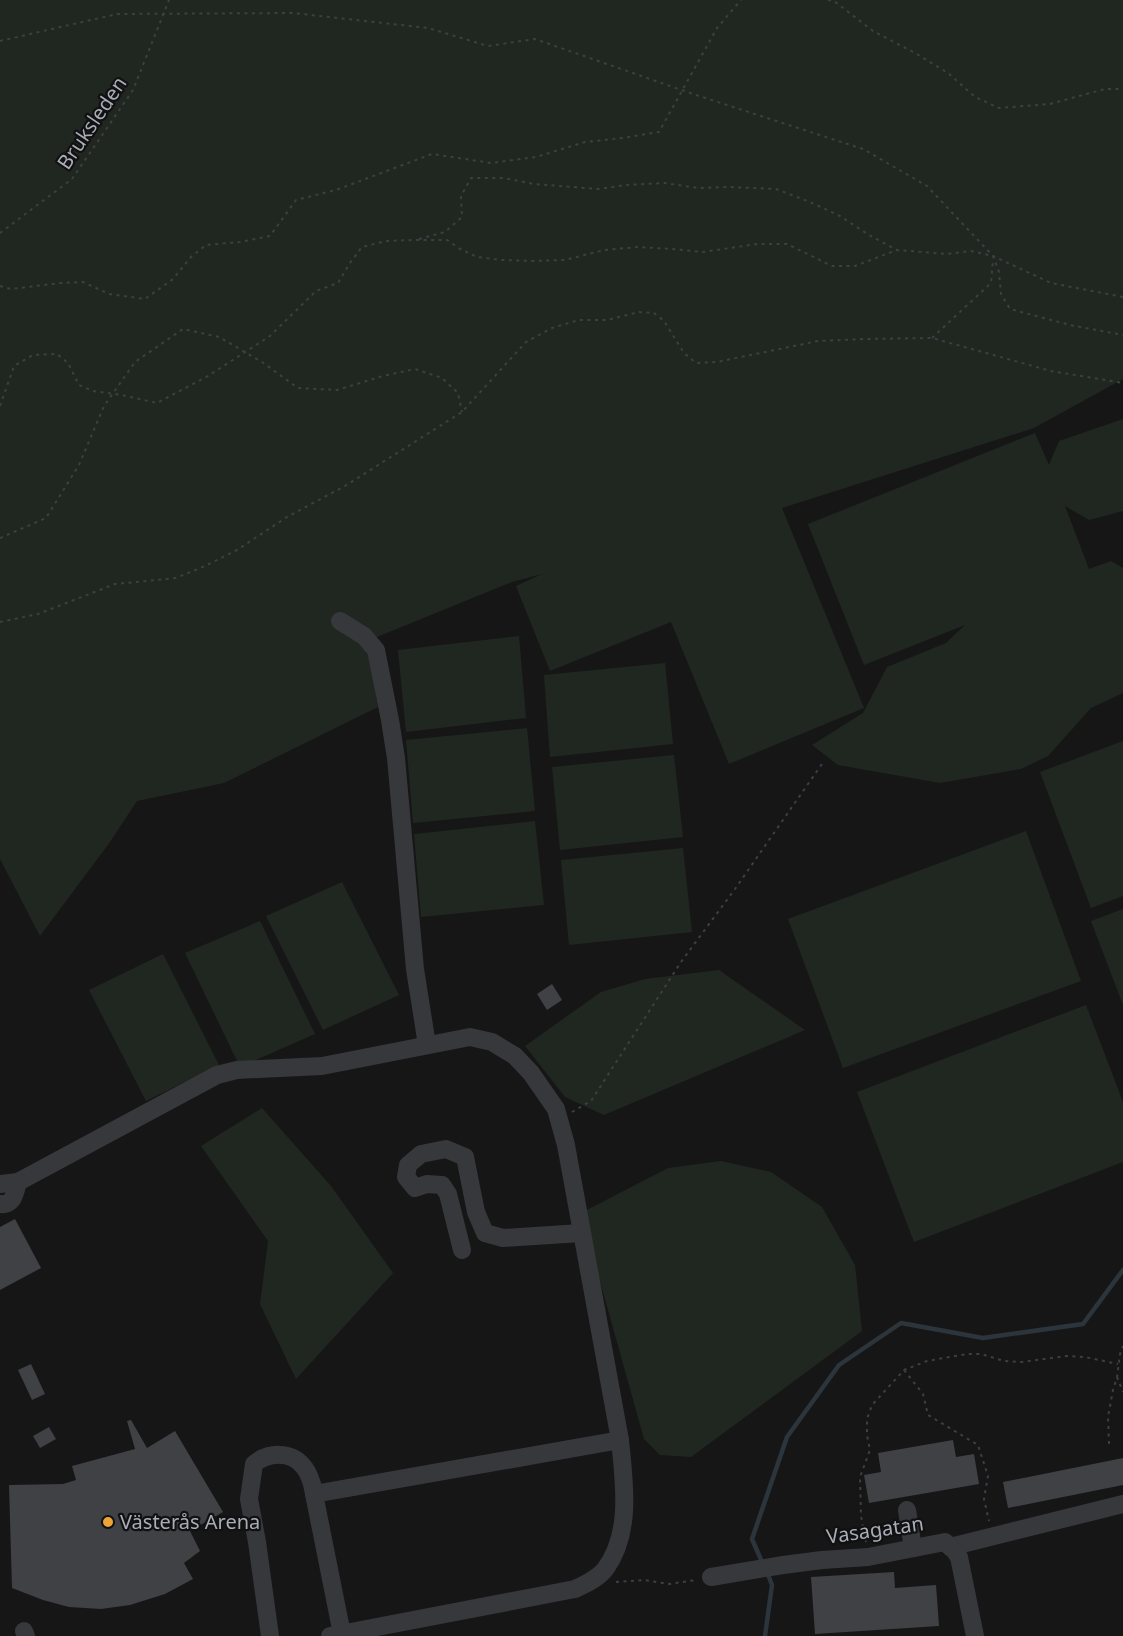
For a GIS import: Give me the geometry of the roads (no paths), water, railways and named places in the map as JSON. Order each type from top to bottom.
[{"type":"street","points":[[339,621],[364,636],[376,650],[383,683],[396,758],[415,969],[427,1045]]},
{"type":"street","points":[[0,1204],[10,1203],[12,1199],[9,1183],[217,1075],[237,1070],[322,1066],[470,1037],[492,1042],[515,1056],[531,1073],[556,1108],[566,1145],[620,1440],[624,1504],[620,1533],[614,1553],[605,1569],[575,1589],[336,1635],[309,1475],[303,1465],[294,1459],[272,1454],[261,1458],[254,1464],[249,1499],[270,1636]]},
{"type":"street","points":[[462,1250],[448,1194],[442,1185],[428,1184],[415,1188],[406,1177],[408,1165],[421,1154],[446,1149],[465,1157],[476,1212],[486,1233],[503,1238],[581,1233]]},
{"type":"street","points":[[314,1494],[620,1440]]},
{"type":"street","points":[[950,1547],[1123,1504]]},
{"type":"street","points":[[907,1510],[913,1548]]},
{"type":"street","name":"Vasagatan","points":[[711,1577],[812,1562],[868,1557],[945,1542],[958,1557],[975,1636]]},
{"type":"waterway","points":[[762,1562],[752,1539],[787,1437],[839,1365],[901,1323],[983,1338],[1083,1324],[1123,1270]]},
{"type":"waterway","points":[[765,1636],[772,1585],[767,1572]]},
{"type":"place","name":"Västerås Arena","points":[[108,1522]]}]
